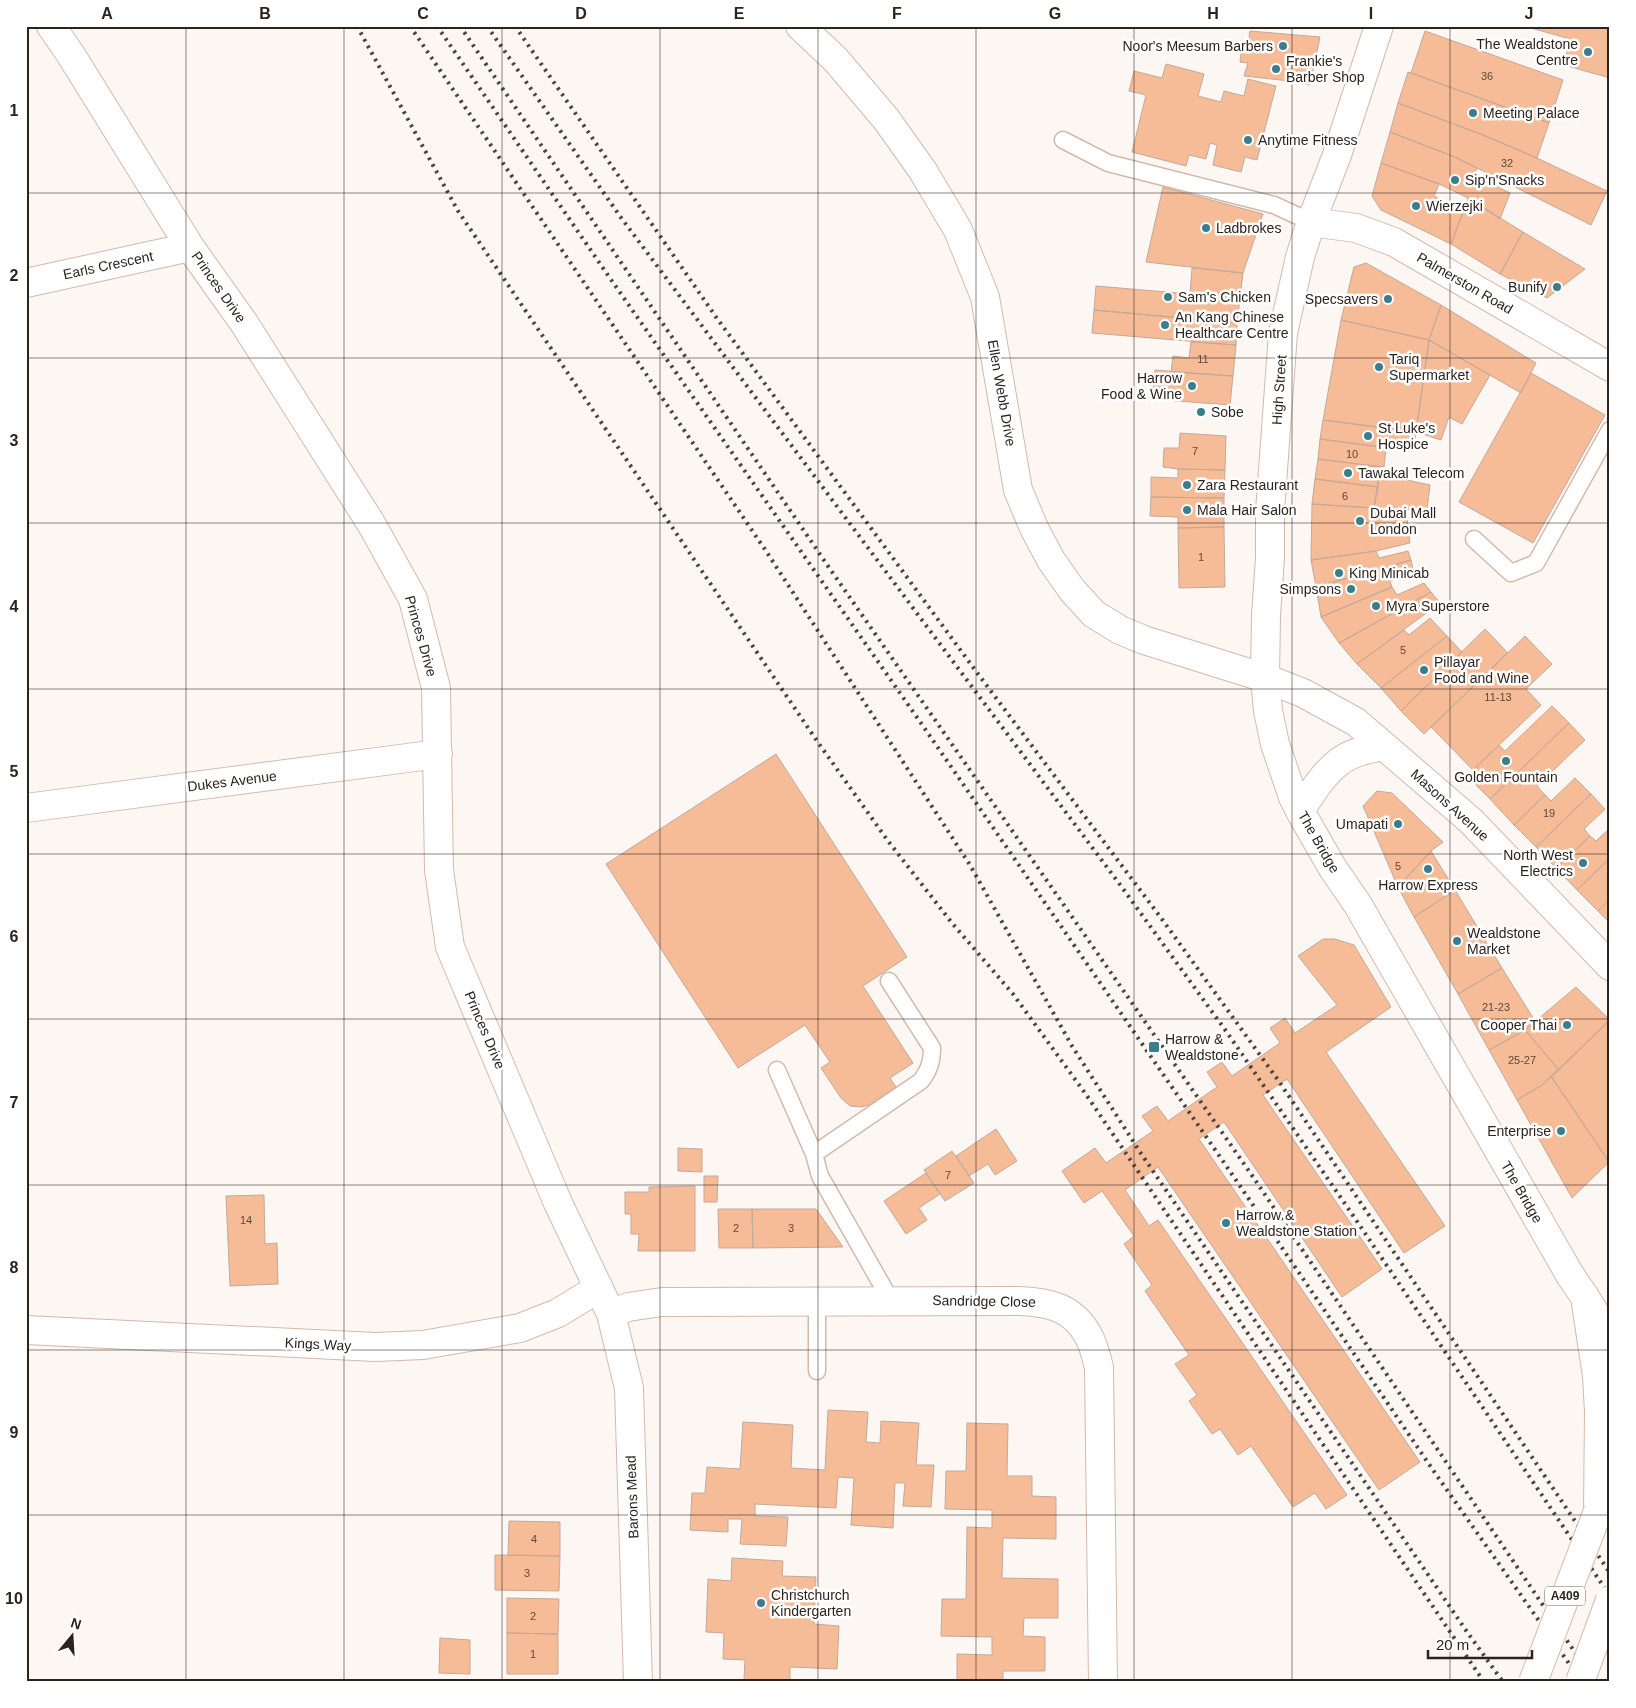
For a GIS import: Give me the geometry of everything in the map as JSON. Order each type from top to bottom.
[{"type":"street","name":"Princes Drive","points":[[51,26],[190,247],[249,331],[372,525],[413,599],[436,688],[438,870],[450,947],[558,1203],[611,1314]]},
{"type":"street","name":"Ellen Webb Drive","points":[[800,26],[836,60],[886,119],[924,171],[958,230],[985,296],[1018,490],[1034,528],[1072,590],[1094,614],[1120,630],[1144,640],[1265,678]]},
{"type":"street","name":"High Street","points":[[1265,678],[1270,511],[1283,333],[1300,257],[1311,222],[1337,155],[1379,26]]},
{"type":"street","name":"Palmerston Road","points":[[1311,222],[1356,228],[1394,242],[1610,367]]},
{"type":"street","name":"Earls Crescent","points":[[26,283],[190,247]]},
{"type":"street","name":"Masons Avenue","points":[[1265,678],[1303,693],[1348,717],[1371,733],[1383,746],[1471,821],[1610,966]]},
{"type":"street","name":"The Bridge","points":[[1265,678],[1268,711],[1275,744],[1300,811],[1332,866],[1358,905],[1570,1276],[1585,1297],[1603,1330]]},
{"type":"street","points":[[1300,811],[1319,783],[1339,762],[1360,752],[1383,746]]},
{"type":"street","name":"Dukes Avenue","points":[[26,808],[438,754]]},
{"type":"street","name":"Kings Way","points":[[26,1330],[374,1347],[423,1345],[520,1328],[558,1314],[599,1288]]},
{"type":"street","name":"Sandridge Close","points":[[611,1314],[628,1307],[662,1302],[890,1300],[1042,1302],[1061,1308],[1078,1321],[1090,1338],[1099,1367],[1104,1682]]},
{"type":"street","name":"Barons Mead","points":[[611,1314],[629,1388],[638,1682]]},
{"type":"street","points":[[1598,1511],[1599,1412],[1597,1376],[1603,1330]]},
{"type":"street","name":"A409","points":[[1533,1682],[1610,1482]]},
{"type":"street","points":[[1580,1682],[1610,1600]]},
{"type":"lane","points":[[1062,140],[1108,163],[1274,205],[1311,222]]},
{"type":"lane","points":[[1474,539],[1511,573],[1536,563],[1610,430]]},
{"type":"lane","points":[[814,1154],[921,1081],[929,1070],[932,1048],[889,981]]},
{"type":"lane","points":[[777,1070],[814,1154],[820,1176],[890,1300]]},
{"type":"lane","points":[[817,1301],[817,1372]]},
{"type":"building","name":"The Wealdstone Centre","points":[[1524,26],[1610,26],[1610,78],[1564,65],[1570,39]]},
{"type":"building","points":[[1250,31],[1320,37],[1310,85],[1244,76],[1248,63],[1240,62],[1242,44],[1248,44]]},
{"type":"building","points":[[1425,31],[1563,80],[1549,123],[1411,73]]},
{"type":"building","points":[[1166,64],[1204,74],[1198,96],[1221,102],[1224,91],[1244,96],[1248,79],[1276,86],[1257,160],[1245,157],[1241,172],[1213,165],[1217,145],[1210,143],[1206,159],[1189,155],[1186,166],[1132,152],[1146,95],[1129,91],[1134,71],[1162,78]]},
{"type":"building","name":"Meeting Palace","points":[[1408,72],[1549,123],[1537,158],[1483,135],[1398,103]]},
{"type":"building","points":[[1398,103],[1483,135],[1607,191],[1591,225],[1455,157],[1390,132]]},
{"type":"building","name":"Sip'n'Snacks","points":[[1390,132],[1455,157],[1477,168],[1474,175],[1510,193],[1500,219],[1468,198],[1439,184],[1381,163]]},
{"type":"building","name":"Wierzejki","points":[[1381,163],[1439,184],[1434,196],[1463,212],[1451,244],[1381,210],[1372,196]]},
{"type":"building","name":"Ladbrokes","points":[[1163,187],[1263,214],[1243,273],[1146,262]]},
{"type":"building","points":[[1468,198],[1523,232],[1500,274],[1451,244]]},
{"type":"building","points":[[1523,232],[1585,269],[1547,298],[1500,274]]},
{"type":"building","name":"Specsavers","points":[[1366,263],[1441,305],[1429,340],[1341,320],[1354,267]]},
{"type":"building","name":"Sam's Chicken","points":[[1192,268],[1243,273],[1237,323],[1094,310],[1096,286],[1190,294]]},
{"type":"building","points":[[1441,305],[1536,363],[1521,393],[1429,340]]},
{"type":"building","name":"An Kang Chinese Healthcare Centre","points":[[1094,310],[1237,323],[1236,345],[1092,333]]},
{"type":"building","points":[[1341,320],[1429,340],[1416,432],[1323,420]]},
{"type":"building","points":[[1429,340],[1490,375],[1462,424],[1449,417],[1441,440],[1416,432]]},
{"type":"building","points":[[1191,342],[1236,345],[1233,376],[1171,372],[1173,356],[1189,358]]},
{"type":"building","name":"Harrow Food & Wine","points":[[1155,370],[1233,376],[1230,405],[1152,399]]},
{"type":"building","points":[[1531,373],[1605,415],[1533,543],[1459,502]]},
{"type":"building","name":"St Luke's Hospice","points":[[1323,420],[1416,432],[1414,451],[1320,439]]},
{"type":"building","points":[[1180,433],[1226,436],[1225,470],[1163,467],[1164,448],[1179,448]]},
{"type":"building","points":[[1320,439],[1386,448],[1384,467],[1318,459]]},
{"type":"building","name":"Tawakal Telecom","points":[[1318,459],[1380,467],[1378,487],[1315,479]]},
{"type":"building","name":"Zara Restaurant","points":[[1178,469],[1225,470],[1224,498],[1151,497],[1151,477],[1178,478]]},
{"type":"building","points":[[1379,474],[1430,485],[1427,510],[1374,508]]},
{"type":"building","points":[[1315,479],[1378,487],[1374,508],[1312,504]]},
{"type":"building","name":"Mala Hair Salon","points":[[1151,497],[1224,498],[1224,527],[1178,528],[1178,517],[1150,516]]},
{"type":"building","name":"Dubai Mall London","points":[[1312,504],[1406,510],[1410,543],[1376,551],[1311,560]]},
{"type":"building","points":[[1224,527],[1225,587],[1179,588],[1178,528]]},
{"type":"building","name":"King Minicab","points":[[1376,551],[1379,558],[1408,551],[1411,560],[1316,587],[1311,560]]},
{"type":"building","name":"Simpsons","points":[[1411,560],[1414,574],[1390,581],[1392,587],[1321,617],[1316,587]]},
{"type":"building","name":"Myra Superstore","points":[[1424,583],[1431,592],[1339,643],[1321,617],[1392,587],[1397,595]]},
{"type":"building","points":[[1431,592],[1440,603],[1357,664],[1339,643]]},
{"type":"building","points":[[1430,618],[1447,636],[1381,688],[1357,664],[1404,630],[1409,635]]},
{"type":"building","points":[[1485,629],[1508,653],[1424,734],[1401,711]]},
{"type":"building","name":"Pillayar Food and Wine","points":[[1447,636],[1462,652],[1401,711],[1381,688]]},
{"type":"building","points":[[1525,636],[1552,664],[1526,689],[1541,705],[1473,770],[1431,727]]},
{"type":"building","name":"Golden Fountain","points":[[1552,706],[1569,723],[1490,799],[1467,776],[1499,745],[1505,751]]},
{"type":"building","points":[[1569,723],[1585,740],[1537,786],[1545,795],[1514,825],[1490,799]]},
{"type":"building","points":[[776,754],[907,957],[863,986],[913,1063],[890,1078],[896,1087],[869,1105],[861,1107],[850,1106],[841,1098],[821,1068],[830,1062],[805,1025],[738,1068],[606,864]]},
{"type":"building","points":[[1575,778],[1591,794],[1536,847],[1514,825],[1545,795],[1551,801]]},
{"type":"building","name":"Umapati","points":[[1377,791],[1392,793],[1443,842],[1431,851],[1398,887],[1363,806]]},
{"type":"building","points":[[1591,794],[1605,809],[1584,829],[1590,836],[1556,868],[1536,847]]},
{"type":"building","name":"North West Electrics","points":[[1610,828],[1610,858],[1577,890],[1556,868],[1590,836],[1596,841]]},
{"type":"building","name":"Harrow Express","points":[[1431,851],[1455,890],[1414,917],[1398,887]]},
{"type":"building","points":[[1610,858],[1610,899],[1598,911],[1577,890]]},
{"type":"building","points":[[1455,890],[1502,968],[1458,994],[1414,917]]},
{"type":"building","points":[[1610,899],[1610,923],[1598,911]]},
{"type":"building","name":"Harrow & Wealdstone Station","points":[[1323,939],[1335,939],[1354,945],[1391,1007],[1326,1052],[1445,1226],[1404,1253],[1287,1079],[1263,1095],[1382,1269],[1342,1297],[1224,1122],[1199,1139],[1420,1462],[1379,1490],[1158,1167],[1125,1190],[1149,1226],[1158,1220],[1347,1495],[1326,1509],[1315,1493],[1293,1507],[1251,1446],[1238,1455],[1220,1429],[1212,1434],[1189,1401],[1197,1395],[1175,1364],[1189,1355],[1145,1291],[1152,1285],[1124,1244],[1134,1236],[1102,1191],[1084,1203],[1062,1171],[1095,1148],[1106,1163],[1153,1131],[1142,1116],[1157,1106],[1168,1121],[1217,1087],[1207,1072],[1222,1062],[1232,1076],[1280,1043],[1270,1028],[1285,1018],[1295,1033],[1337,1005],[1298,956]]},
{"type":"building","points":[[1502,968],[1535,1021],[1525,1030],[1489,1050],[1458,994]]},
{"type":"building","name":"Cooper Thai","points":[[1576,987],[1610,1020],[1559,1070],[1525,1030]]},
{"type":"building","points":[[1610,1020],[1610,1160],[1609,1162],[1551,1076]]},
{"type":"building","points":[[1525,1030],[1559,1070],[1542,1085],[1517,1100],[1489,1050]]},
{"type":"building","name":"Enterprise","points":[[1551,1076],[1609,1162],[1572,1198],[1517,1100],[1542,1085]]},
{"type":"building","points":[[996,1129],[1017,1161],[995,1175],[988,1164],[969,1176],[956,1156]]},
{"type":"building","points":[[678,1148],[702,1149],[702,1172],[678,1171]]},
{"type":"building","points":[[952,1151],[974,1183],[945,1201],[924,1170]]},
{"type":"building","points":[[926,1173],[940,1194],[919,1208],[927,1220],[906,1234],[884,1201]]},
{"type":"building","points":[[704,1176],[718,1176],[717,1202],[704,1202]]},
{"type":"building","points":[[695,1186],[695,1251],[638,1251],[639,1234],[631,1234],[631,1214],[625,1214],[625,1192],[649,1192],[649,1187]]},
{"type":"building","points":[[264,1195],[265,1244],[277,1243],[278,1284],[230,1286],[226,1196]]},
{"type":"building","points":[[718,1209],[752,1209],[753,1248],[719,1248]]},
{"type":"building","points":[[752,1209],[816,1209],[843,1247],[753,1248]]},
{"type":"building","points":[[828,1410],[868,1412],[866,1442],[880,1443],[881,1421],[919,1423],[916,1465],[934,1465],[931,1507],[903,1506],[905,1483],[895,1483],[893,1528],[851,1525],[854,1478],[838,1477],[836,1508],[755,1504],[755,1516],[788,1517],[786,1546],[740,1544],[742,1519],[728,1519],[728,1532],[690,1530],[692,1493],[705,1493],[707,1467],[740,1469],[743,1422],[793,1425],[791,1468],[825,1470]]},
{"type":"building","points":[[967,1423],[1008,1424],[1007,1476],[1032,1476],[1032,1496],[1056,1497],[1056,1539],[1003,1538],[1002,1578],[1058,1579],[1058,1618],[1024,1618],[1023,1636],[1045,1637],[1045,1671],[1003,1671],[1003,1682],[957,1682],[957,1654],[992,1655],[992,1637],[941,1636],[942,1599],[966,1599],[967,1527],[992,1528],[992,1510],[945,1509],[946,1471],[966,1471]]},
{"type":"building","points":[[509,1521],[560,1522],[560,1556],[508,1555]]},
{"type":"building","points":[[495,1555],[560,1556],[559,1591],[495,1590]]},
{"type":"building","name":"Christchurch Kindergarten","points":[[732,1558],[783,1561],[782,1576],[816,1577],[814,1624],[839,1626],[837,1669],[790,1667],[790,1682],[744,1680],[745,1660],[723,1659],[724,1633],[706,1632],[708,1579],[731,1581]]},
{"type":"building","points":[[507,1598],[559,1599],[558,1634],[507,1633]]},
{"type":"building","points":[[507,1633],[558,1634],[558,1674],[507,1674]]},
{"type":"building","points":[[440,1638],[470,1640],[470,1674],[439,1673]]},
{"type":"railway","points":[[357,26],[458,211],[817,741],[888,841],[952,923],[1013,994],[1085,1093],[1484,1682]]},
{"type":"railway","points":[[410,26],[766,551],[970,865],[1072,1046],[1140,1152],[1503,1682]]},
{"type":"railway","points":[[437,26],[605,271],[923,726],[1435,1473],[1582,1682]]},
{"type":"railway","points":[[460,26],[830,569],[1251,1174],[1595,1682]]},
{"type":"railway","points":[[487,26],[622,219],[1121,886],[1226,1031],[1610,1596]]},
{"type":"railway","points":[[515,26],[716,317],[978,674],[1164,922],[1278,1080],[1610,1573]]},
{"type":"place","name":"Noor's Meesum Barbers","points":[[1283,46]]},
{"type":"place","name":"The Wealdstone Centre","points":[[1588,52]]},
{"type":"place","name":"Frankie's Barber Shop","points":[[1276,69]]},
{"type":"place","name":"Meeting Palace","points":[[1473,113]]},
{"type":"place","name":"Anytime Fitness","points":[[1248,140]]},
{"type":"place","name":"Sip'n'Snacks","points":[[1455,180]]},
{"type":"place","name":"Wierzejki","points":[[1416,206]]},
{"type":"place","name":"Ladbrokes","points":[[1206,228]]},
{"type":"place","name":"Bunify","points":[[1557,287]]},
{"type":"place","name":"Sam's Chicken","points":[[1168,297]]},
{"type":"place","name":"Specsavers","points":[[1388,299]]},
{"type":"place","name":"An Kang Chinese Healthcare Centre","points":[[1165,325]]},
{"type":"place","name":"Tariq Supermarket","points":[[1379,367]]},
{"type":"place","name":"Harrow Food & Wine","points":[[1192,386]]},
{"type":"place","name":"Sobe","points":[[1201,412]]},
{"type":"place","name":"St Luke's Hospice","points":[[1368,436]]},
{"type":"place","name":"Tawakal Telecom","points":[[1348,473]]},
{"type":"place","name":"Zara Restaurant","points":[[1187,485]]},
{"type":"place","name":"Mala Hair Salon","points":[[1187,510]]},
{"type":"place","name":"Dubai Mall London","points":[[1360,521]]},
{"type":"place","name":"King Minicab","points":[[1339,573]]},
{"type":"place","name":"Simpsons","points":[[1351,589]]},
{"type":"place","name":"Myra Superstore","points":[[1376,606]]},
{"type":"place","name":"Pillayar Food and Wine","points":[[1424,670]]},
{"type":"place","name":"Golden Fountain","points":[[1506,761]]},
{"type":"place","name":"Umapati","points":[[1398,824]]},
{"type":"place","name":"North West Electrics","points":[[1583,863]]},
{"type":"place","name":"Harrow Express","points":[[1428,869]]},
{"type":"place","name":"Wealdstone Market","points":[[1457,941]]},
{"type":"place","name":"Cooper Thai","points":[[1567,1025]]},
{"type":"place","name":"Harrow & Wealdstone","points":[[1154,1047]]},
{"type":"place","name":"Enterprise","points":[[1561,1131]]},
{"type":"place","name":"Harrow & Wealdstone Station","points":[[1226,1223]]},
{"type":"place","name":"Christchurch Kindergarten","points":[[761,1603]]}]
